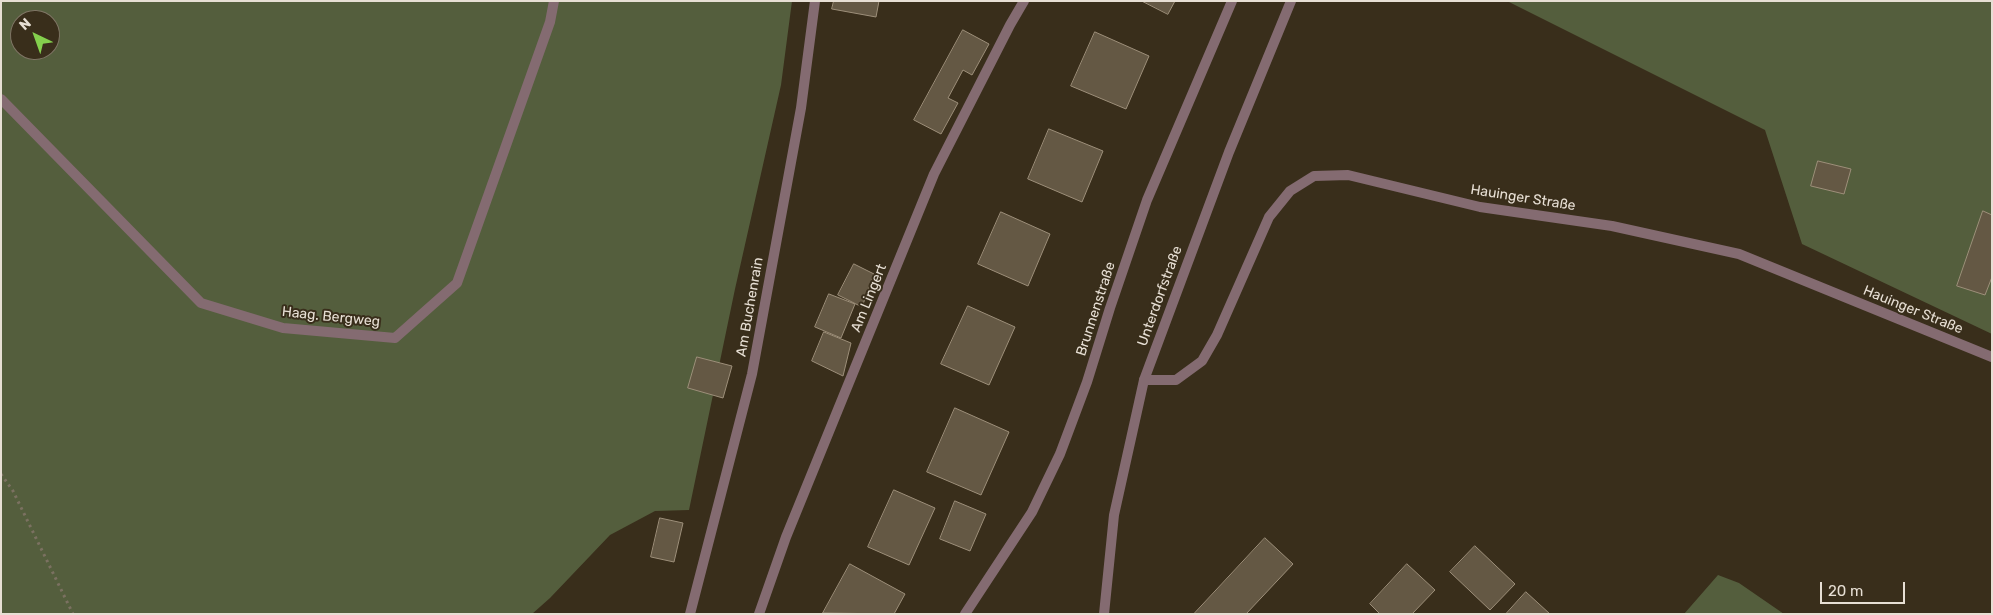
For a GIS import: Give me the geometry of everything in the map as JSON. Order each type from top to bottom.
[{"type":"street","name":"Haag. Bergweg","points":[[1,99],[202,303],[283,328],[396,338],[457,282],[550,22],[554,1]]},
{"type":"street","name":"Am Buchenrain","points":[[690,614],[752,374],[801,108],[815,1]]},
{"type":"street","name":"Am Lingert","points":[[759,614],[786,537],[934,174],[1010,24],[1024,1]]},
{"type":"street","name":"Brunnenstraße","points":[[965,614],[1032,512],[1060,454],[1087,382],[1147,200],[1232,1]]},
{"type":"street","name":"Unterdorfstraße","points":[[1104,614],[1114,515],[1144,380],[1229,152],[1291,1]]},
{"type":"street","name":"Hauinger Straße","points":[[1144,380],[1176,380],[1202,361],[1217,335],[1269,217],[1290,191],[1314,176],[1348,175],[1480,207],[1612,226],[1739,254],[1992,357]]},
{"type":"path","points":[[1,474],[13,491],[73,614]]},
{"type":"green space","points":[[1,1],[792,1],[781,85],[735,289],[689,510],[655,511],[610,535],[550,598],[532,614],[1,614]]},
{"type":"green space","points":[[1507,1],[1992,1],[1992,334],[1802,244],[1765,130]]},
{"type":"green space","points":[[1718,575],[1739,583],[1784,614],[1684,614]]},
{"type":"building","points":[[834,1],[879,1],[876,17],[832,9]]},
{"type":"building","points":[[1142,1],[1175,1],[1168,14]]},
{"type":"building","points":[[963,30],[989,44],[972,75],[963,70],[948,98],[958,103],[941,134],[914,120]]},
{"type":"building","points":[[1095,32],[1149,56],[1126,109],[1071,86]]},
{"type":"building","points":[[1049,129],[1103,151],[1082,202],[1028,179]]},
{"type":"building","points":[[1818,161],[1851,169],[1844,194],[1811,186]]},
{"type":"building","points":[[1983,211],[1992,215],[1992,277],[1985,295],[1957,286]]},
{"type":"building","points":[[1001,212],[1050,234],[1028,286],[978,264]]},
{"type":"building","points":[[854,264],[874,274],[862,307],[838,295]]},
{"type":"building","points":[[829,294],[855,304],[841,338],[815,327]]},
{"type":"building","points":[[968,306],[1015,327],[989,385],[941,364]]},
{"type":"building","points":[[824,332],[851,343],[843,376],[812,361]]},
{"type":"building","points":[[697,357],[732,366],[723,398],[688,388]]},
{"type":"building","points":[[955,408],[1009,432],[981,495],[927,472]]},
{"type":"building","points":[[894,490],[935,508],[909,565],[868,547]]},
{"type":"building","points":[[955,501],[986,514],[970,551],[940,539]]},
{"type":"building","points":[[660,518],[683,523],[674,562],[651,557]]},
{"type":"building","points":[[1265,538],[1293,564],[1246,614],[1194,614]]},
{"type":"building","points":[[1475,546],[1515,584],[1490,610],[1450,572]]},
{"type":"building","points":[[850,564],[905,594],[894,614],[823,613]]},
{"type":"building","points":[[1407,564],[1435,590],[1412,614],[1380,614],[1370,604]]},
{"type":"building","points":[[1526,592],[1550,614],[1506,614]]}]
